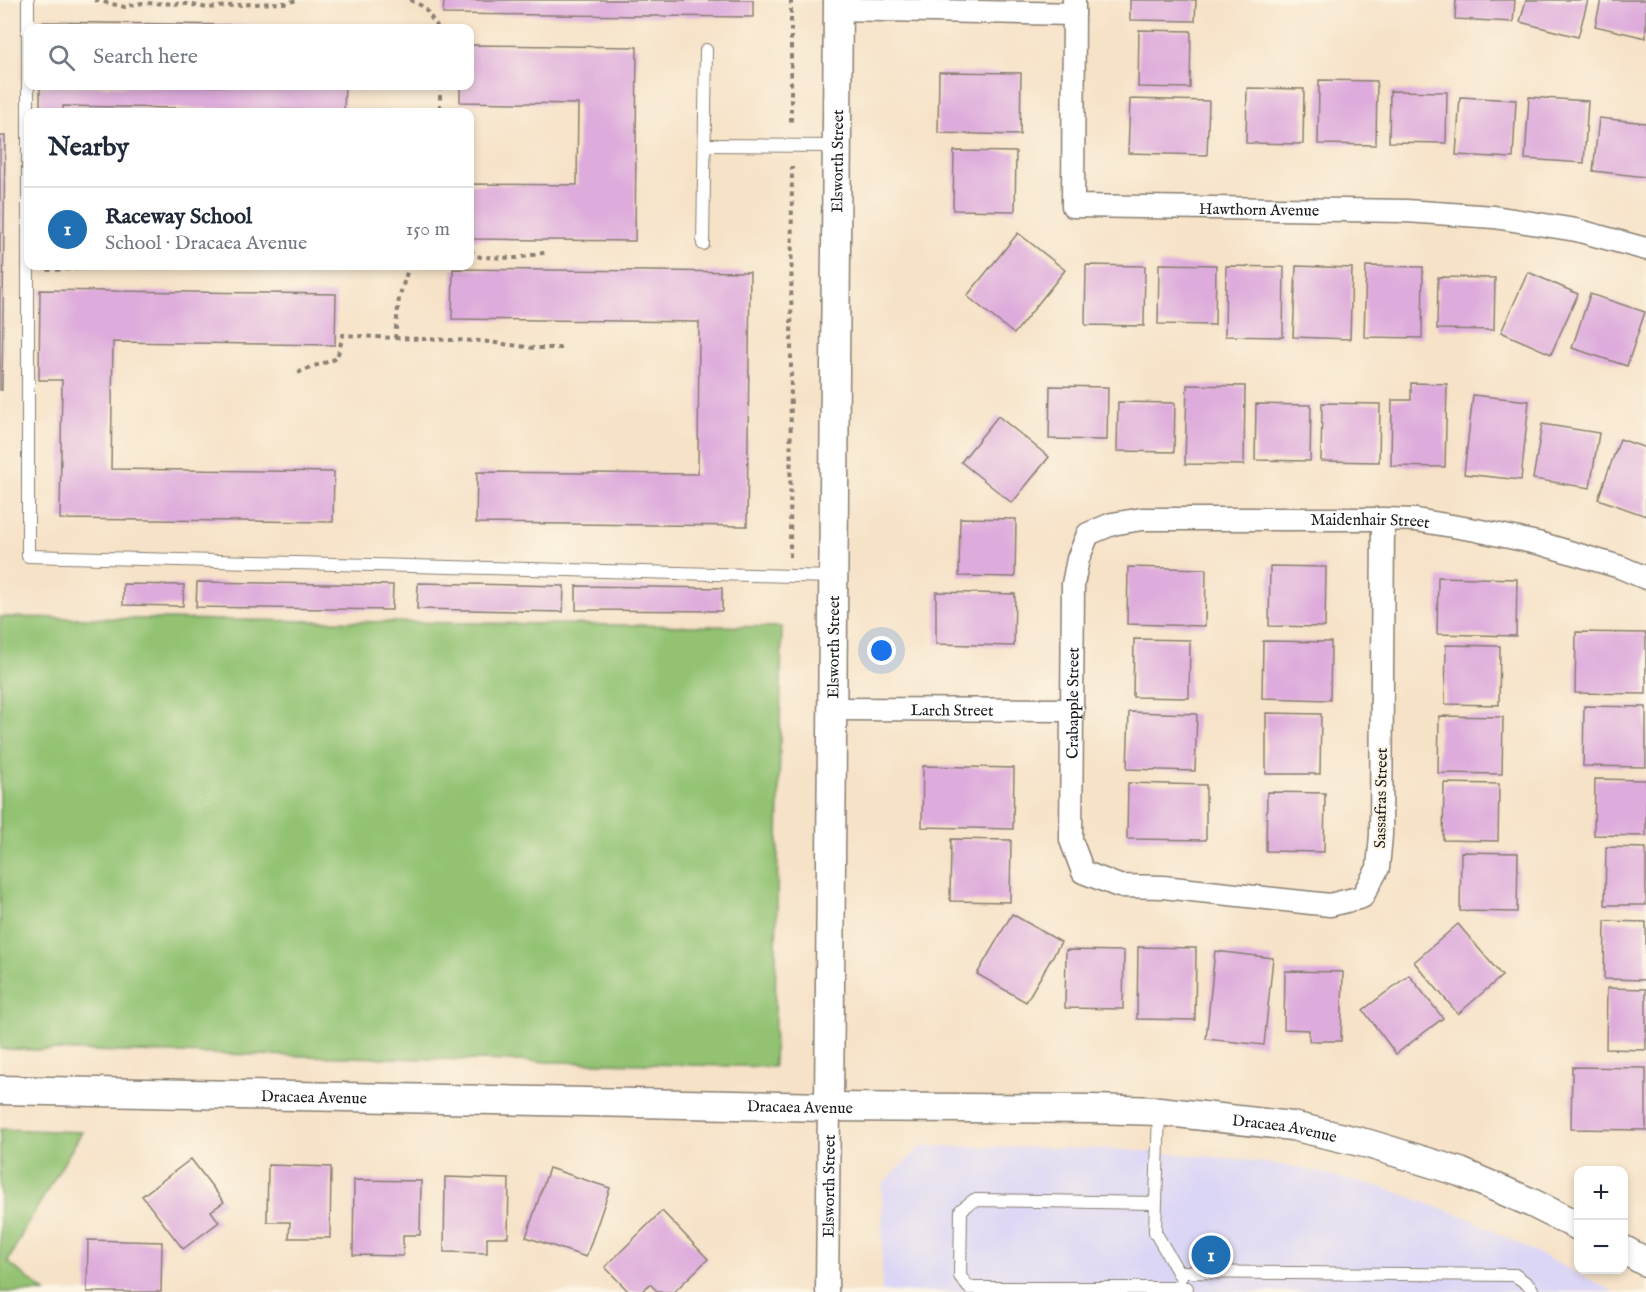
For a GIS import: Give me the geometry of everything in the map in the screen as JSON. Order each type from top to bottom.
[{"type":"street","points":[[838,4],[1074,7]]},
{"type":"street","name":"Elsworth Street","points":[[827,1292],[838,4]]},
{"type":"street","name":"Hawthorn Avenue","points":[[1074,7],[1073,206],[1406,211],[1483,216],[1576,230],[1646,249]]},
{"type":"street","name":"Maidenhair Street","points":[[1088,534],[1112,524],[1142,519],[1416,520],[1542,543],[1620,567],[1646,578]]},
{"type":"street","name":"Sassafras Street","points":[[1083,872],[1119,886],[1163,887],[1330,905],[1362,897],[1378,868],[1381,835],[1383,519]]},
{"type":"street","name":"Crabapple Street","points":[[1083,872],[1071,840],[1073,584],[1078,559],[1088,534]]},
{"type":"street","name":"Larch Street","points":[[832,709],[1072,710]]},
{"type":"street","name":"Dracaea Avenue","points":[[0,1090],[829,1107],[1159,1111],[1292,1126],[1369,1144],[1460,1172],[1574,1224]]},
{"type":"street","points":[[1628,1253],[1646,1262]]},
{"type":"lane","points":[[28,0],[28,24]]},
{"type":"lane","points":[[703,244],[706,50]]},
{"type":"lane","points":[[28,90],[28,108]]},
{"type":"lane","points":[[705,145],[837,146]]},
{"type":"lane","points":[[28,271],[28,556],[833,577]]},
{"type":"lane","points":[[1159,1111],[1155,1232],[1189,1290]]},
{"type":"lane","points":[[1155,1203],[974,1200],[961,1210],[960,1276],[969,1288],[1189,1290]]},
{"type":"lane","points":[[1178,1272],[1515,1275],[1530,1286],[1533,1292]]},
{"type":"path","points":[[94,0],[125,7],[142,3],[188,4],[207,8],[250,3],[285,3],[298,0]]},
{"type":"path","points":[[410,0],[424,7],[435,24]]},
{"type":"path","points":[[790,576],[791,0]]},
{"type":"path","points":[[440,90],[440,108]]},
{"type":"path","points":[[474,253],[480,257],[518,258],[548,252]]},
{"type":"path","points":[[28,271],[52,270]]},
{"type":"path","points":[[395,338],[399,298],[407,270]]},
{"type":"path","points":[[298,373],[337,358],[342,335],[481,341],[534,348],[561,348]]},
{"type":"shaded area","points":[[922,1146],[1112,1149],[1232,1158],[1300,1168],[1385,1188],[1468,1218],[1574,1272],[1574,1274],[1578,1274],[1614,1292],[882,1292],[882,1184]]},
{"type":"green space","points":[[0,617],[782,627],[774,1067],[0,1049]]},
{"type":"green space","points":[[0,1129],[82,1132],[25,1228],[8,1262],[45,1292],[0,1292]]},
{"type":"building","points":[[444,0],[753,0],[753,17],[443,14]]},
{"type":"building","points":[[1130,0],[1196,0],[1195,21],[1130,20]]},
{"type":"building","points":[[1456,0],[1515,0],[1513,22],[1455,19]]},
{"type":"building","points":[[1526,0],[1588,0],[1578,37],[1520,22]]},
{"type":"building","points":[[1601,0],[1646,0],[1646,38],[1595,26]]},
{"type":"building","points":[[42,22],[167,24],[42,24]]},
{"type":"building","points":[[1139,30],[1191,31],[1190,88],[1138,87]]},
{"type":"building","points":[[474,45],[637,47],[635,241],[474,239],[474,184],[577,185],[578,104],[460,102],[460,90],[474,90]]},
{"type":"building","points":[[939,72],[1021,73],[1020,135],[938,133]]},
{"type":"building","points":[[1319,80],[1377,81],[1376,145],[1318,144]]},
{"type":"building","points":[[1247,88],[1304,89],[1303,144],[1246,143]]},
{"type":"building","points":[[40,90],[345,90],[344,108],[63,106],[63,108],[40,108]]},
{"type":"building","points":[[1390,91],[1447,92],[1446,143],[1389,142]]},
{"type":"building","points":[[1460,97],[1516,100],[1513,158],[1456,155]]},
{"type":"building","points":[[1529,97],[1588,101],[1584,163],[1525,159]]},
{"type":"building","points":[[1130,99],[1209,101],[1207,155],[1128,153]]},
{"type":"building","points":[[1599,118],[1646,123],[1646,177],[1593,171]]},
{"type":"building","points":[[0,136],[5,136],[2,390],[0,390]]},
{"type":"building","points":[[954,151],[1016,152],[1015,211],[953,210]]},
{"type":"building","points":[[1018,233],[1065,270],[1014,334],[967,296]]},
{"type":"building","points":[[1159,264],[1216,265],[1215,325],[1158,324]]},
{"type":"building","points":[[1086,265],[1145,266],[1144,326],[1085,325]]},
{"type":"building","points":[[1226,266],[1284,267],[1283,337],[1225,336]]},
{"type":"building","points":[[1296,266],[1352,268],[1350,339],[1293,337]]},
{"type":"building","points":[[1366,266],[1423,267],[1422,338],[1364,337]]},
{"type":"building","points":[[453,270],[750,272],[747,526],[476,523],[477,472],[698,474],[699,322],[452,319]]},
{"type":"building","points":[[1528,272],[1578,294],[1551,354],[1501,332]]},
{"type":"building","points":[[1438,277],[1495,278],[1494,330],[1437,329]]},
{"type":"building","points":[[40,290],[336,294],[335,345],[113,342],[111,469],[334,472],[333,522],[60,519],[62,380],[39,380]]},
{"type":"building","points":[[1590,294],[1645,312],[1627,366],[1572,348]]},
{"type":"building","points":[[1411,383],[1447,384],[1445,467],[1391,466],[1392,400],[1411,400]]},
{"type":"building","points":[[1187,385],[1245,386],[1244,465],[1185,464]]},
{"type":"building","points":[[1050,386],[1108,387],[1107,440],[1049,439]]},
{"type":"building","points":[[1473,395],[1529,401],[1521,480],[1464,474]]},
{"type":"building","points":[[1118,402],[1175,403],[1174,452],[1117,451]]},
{"type":"building","points":[[1322,403],[1380,404],[1379,462],[1321,461]]},
{"type":"building","points":[[1256,404],[1311,405],[1310,461],[1255,460]]},
{"type":"building","points":[[998,416],[1049,457],[1012,503],[961,462]]},
{"type":"building","points":[[1542,424],[1599,433],[1590,488],[1533,479]]},
{"type":"building","points":[[1620,439],[1646,448],[1646,516],[1598,499]]},
{"type":"building","points":[[960,518],[1016,519],[1015,577],[959,576]]},
{"type":"building","points":[[1270,566],[1326,567],[1325,627],[1269,626]]},
{"type":"building","points":[[1128,567],[1206,569],[1205,626],[1127,624]]},
{"type":"building","points":[[1438,577],[1517,579],[1516,636],[1437,634]]},
{"type":"building","points":[[197,582],[393,585],[392,610],[196,607]]},
{"type":"building","points":[[418,583],[564,586],[563,612],[417,609]]},
{"type":"building","points":[[123,584],[184,585],[183,606],[123,605]]},
{"type":"building","points":[[576,586],[722,588],[722,611],[576,610]]},
{"type":"building","points":[[936,592],[1015,594],[1014,646],[936,644]]},
{"type":"building","points":[[1576,632],[1646,633],[1646,694],[1575,693]]},
{"type":"building","points":[[1134,639],[1190,640],[1189,698],[1133,697]]},
{"type":"building","points":[[1263,641],[1331,642],[1330,700],[1262,698]]},
{"type":"building","points":[[1446,645],[1500,646],[1499,705],[1445,704]]},
{"type":"building","points":[[1584,706],[1646,707],[1646,767],[1583,766]]},
{"type":"building","points":[[1129,712],[1197,714],[1195,771],[1127,769]]},
{"type":"building","points":[[1266,713],[1321,714],[1320,774],[1266,774]]},
{"type":"building","points":[[1439,716],[1503,717],[1502,774],[1438,773]]},
{"type":"building","points":[[923,766],[1014,768],[1013,829],[922,827]]},
{"type":"building","points":[[1595,779],[1646,780],[1646,836],[1594,835]]},
{"type":"building","points":[[1128,783],[1206,785],[1206,840],[1127,839]]},
{"type":"building","points":[[1444,783],[1499,784],[1498,841],[1443,840]]},
{"type":"building","points":[[1267,792],[1325,793],[1324,852],[1266,851]]},
{"type":"building","points":[[951,839],[1011,840],[1010,902],[950,901]]},
{"type":"building","points":[[1606,847],[1646,848],[1646,905],[1605,905]]},
{"type":"building","points":[[1461,852],[1518,853],[1517,912],[1460,911]]},
{"type":"building","points":[[1012,914],[1061,942],[1026,1002],[977,974]]},
{"type":"building","points":[[1605,921],[1646,922],[1646,980],[1604,979]]},
{"type":"building","points":[[1458,924],[1502,976],[1458,1014],[1414,962]]},
{"type":"building","points":[[1138,947],[1196,948],[1195,1020],[1137,1019]]},
{"type":"building","points":[[1066,950],[1124,951],[1123,1009],[1065,1008]]},
{"type":"building","points":[[1215,951],[1273,958],[1264,1045],[1206,1039]]},
{"type":"building","points":[[1285,971],[1343,972],[1341,1041],[1309,1041],[1309,1030],[1284,1029]]},
{"type":"building","points":[[1409,975],[1443,1018],[1396,1054],[1363,1010]]},
{"type":"building","points":[[1607,988],[1646,989],[1646,1050],[1606,1049]]},
{"type":"building","points":[[1572,1067],[1646,1068],[1646,1130],[1571,1129]]},
{"type":"building","points":[[191,1159],[224,1202],[211,1211],[219,1222],[183,1249],[142,1196]]},
{"type":"building","points":[[268,1165],[331,1167],[330,1238],[289,1238],[290,1222],[267,1222]]},
{"type":"building","points":[[549,1168],[610,1188],[586,1257],[526,1237]]},
{"type":"building","points":[[445,1177],[509,1179],[508,1237],[487,1237],[487,1253],[444,1252]]},
{"type":"building","points":[[354,1180],[421,1181],[420,1235],[403,1235],[403,1256],[353,1255]]},
{"type":"building","points":[[662,1211],[708,1259],[674,1292],[658,1292],[650,1284],[641,1292],[629,1292],[605,1267]]},
{"type":"building","points":[[88,1240],[162,1242],[161,1292],[87,1292]]},
{"type":"place","name":"Raceway School","points":[[1211,1255]]}]
